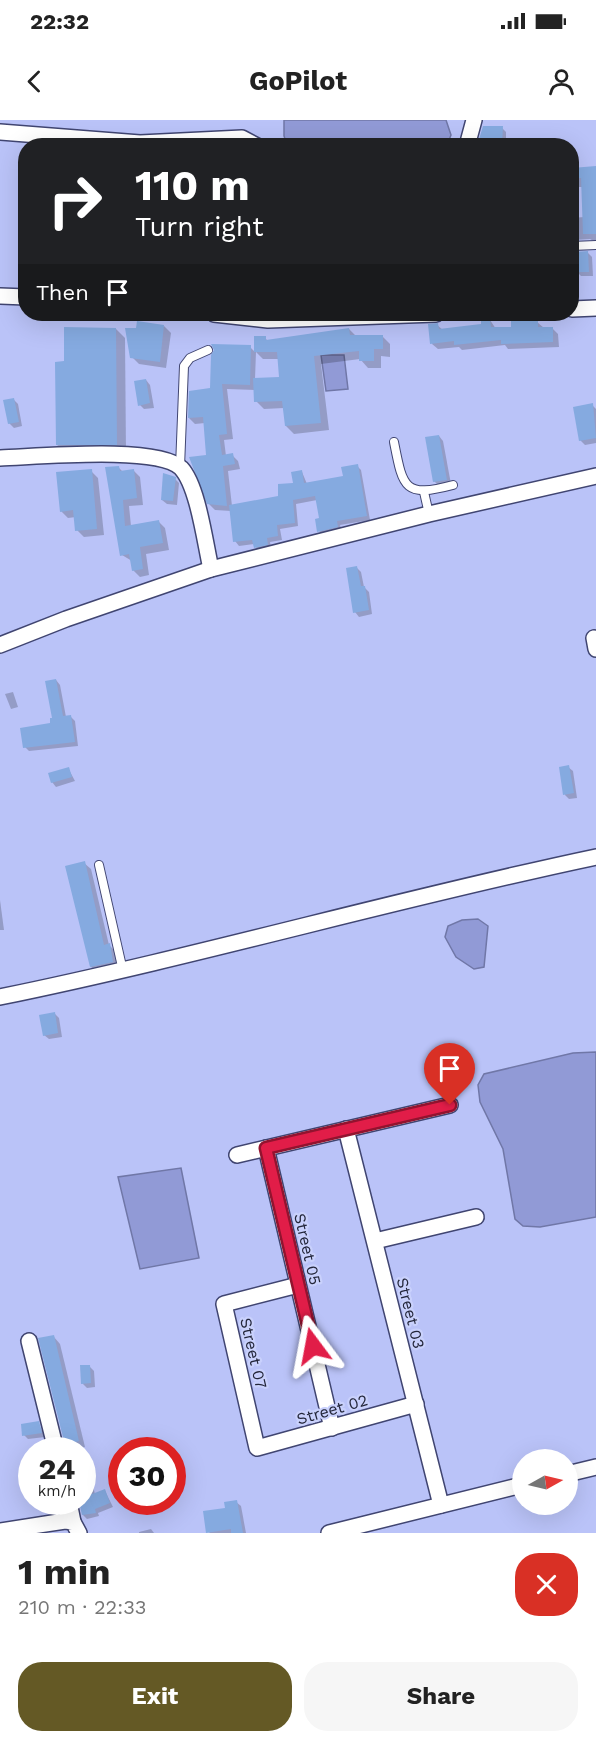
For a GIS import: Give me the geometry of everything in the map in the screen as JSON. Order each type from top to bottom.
[{"type":"street","points":[[469,138],[474,120]]},
{"type":"street","points":[[0,132],[76,138]]},
{"type":"street","points":[[0,296],[18,297]]},
{"type":"street","points":[[579,309],[596,308]]},
{"type":"street","points":[[0,458],[138,454],[164,460],[180,468],[190,484],[211,569]]},
{"type":"street","points":[[0,645],[66,619],[211,569],[429,514],[596,476]]},
{"type":"street","points":[[0,997],[123,971],[511,875],[596,857]]},
{"type":"street","points":[[237,1155],[450,1105]]},
{"type":"street","name":"Street 03","points":[[346,1129],[441,1505]]},
{"type":"street","name":"Street 05","points":[[266,1148],[332,1428]]},
{"type":"street","points":[[375,1241],[476,1217]]},
{"type":"street","name":"Street 07","points":[[257,1448],[224,1304],[298,1285]]},
{"type":"street","points":[[30,1341],[53,1437]]},
{"type":"street","name":"Street 02","points":[[257,1448],[416,1404]]},
{"type":"street","points":[[578,1471],[596,1467]]},
{"type":"street","points":[[329,1533],[512,1487]]},
{"type":"street","points":[[0,1531],[76,1527]]},
{"type":"lane","points":[[579,246],[596,245]]},
{"type":"lane","points":[[180,468],[184,366],[190,358],[208,350]]},
{"type":"lane","points":[[394,442],[400,476],[413,489],[424,492],[453,485]]},
{"type":"lane","points":[[424,492],[429,514]]},
{"type":"lane","points":[[99,865],[123,971]]},
{"type":"water","points":[[284,120],[446,120],[451,135],[450,138],[285,138]]},
{"type":"water","points":[[321,355],[344,355],[348,389],[326,391]]},
{"type":"water","points":[[478,919],[488,926],[484,967],[474,969],[456,957],[445,937],[448,926],[462,920]]},
{"type":"water","points":[[596,1052],[596,1217],[540,1227],[523,1226],[515,1219],[503,1149],[480,1102],[478,1085],[484,1074],[573,1053]]},
{"type":"water","points":[[181,1168],[199,1258],[140,1269],[118,1177]]},
{"type":"building","points":[[483,126],[503,126],[502,138],[479,138]]},
{"type":"building","points":[[596,166],[596,234],[583,234],[579,167]]},
{"type":"building","points":[[588,251],[589,272],[579,272],[579,252]]},
{"type":"building","points":[[137,321],[164,325],[160,362],[130,358],[125,328],[136,328]]},
{"type":"building","points":[[481,321],[490,321],[491,327],[511,327],[511,321],[538,321],[538,327],[553,327],[553,342],[501,344],[501,340],[454,345],[454,341],[430,344],[428,324],[438,323],[439,329],[481,324]]},
{"type":"building","points":[[64,327],[116,328],[117,445],[56,445],[55,362],[64,361]]},
{"type":"building","points":[[349,328],[350,335],[383,335],[383,349],[374,349],[374,361],[359,361],[359,351],[314,356],[321,423],[285,426],[282,401],[254,402],[253,378],[279,377],[277,352],[254,352],[254,336],[266,336],[266,340]]},
{"type":"building","points":[[211,344],[251,345],[250,385],[222,384],[227,434],[219,435],[222,455],[233,453],[235,464],[223,466],[227,506],[207,504],[189,457],[206,455],[203,417],[188,418],[189,391],[210,388],[211,355],[214,350]]},
{"type":"building","points":[[146,379],[150,403],[138,406],[134,381]]},
{"type":"building","points":[[14,398],[19,422],[8,424],[3,400]]},
{"type":"building","points":[[593,403],[596,438],[579,441],[573,407]]},
{"type":"building","points":[[439,435],[447,480],[433,482],[425,437]]},
{"type":"building","points":[[358,464],[367,516],[337,521],[338,527],[317,532],[315,519],[319,518],[315,496],[293,500],[295,523],[277,525],[278,536],[267,538],[268,545],[254,548],[252,540],[233,542],[229,505],[278,496],[278,484],[293,483],[291,472],[302,470],[304,483],[343,476],[341,467]]},
{"type":"building","points":[[119,466],[120,471],[134,469],[137,498],[123,500],[125,526],[159,520],[163,543],[140,547],[143,569],[132,571],[129,554],[120,556],[105,467]]},
{"type":"building","points":[[92,469],[97,529],[75,531],[73,510],[60,512],[56,472]]},
{"type":"building","points":[[163,473],[176,477],[173,501],[161,500]]},
{"type":"building","points":[[357,566],[361,586],[365,586],[369,610],[353,613],[346,568]]},
{"type":"building","points":[[56,679],[63,716],[71,715],[75,742],[23,748],[20,728],[50,723],[50,718],[52,718],[45,681]]},
{"type":"building","points":[[569,765],[574,793],[563,795],[559,767]]},
{"type":"building","points":[[69,767],[72,777],[51,783],[48,773]]},
{"type":"building","points":[[85,861],[104,945],[110,943],[113,962],[90,967],[65,866]]},
{"type":"building","points":[[55,1012],[58,1033],[43,1036],[39,1015]]},
{"type":"building","points":[[54,1335],[78,1437],[63,1437],[38,1338]]},
{"type":"building","points":[[80,1365],[90,1365],[91,1383],[81,1384]]},
{"type":"building","points":[[39,1421],[42,1433],[22,1436],[21,1424]]},
{"type":"building","points":[[105,1489],[108,1504],[96,1509],[96,1492]]},
{"type":"building","points":[[237,1500],[243,1533],[231,1533],[231,1529],[206,1533],[203,1511],[225,1508],[224,1502]]},
{"type":"route","points":[[313,1346],[266,1148],[450,1105]]}]
